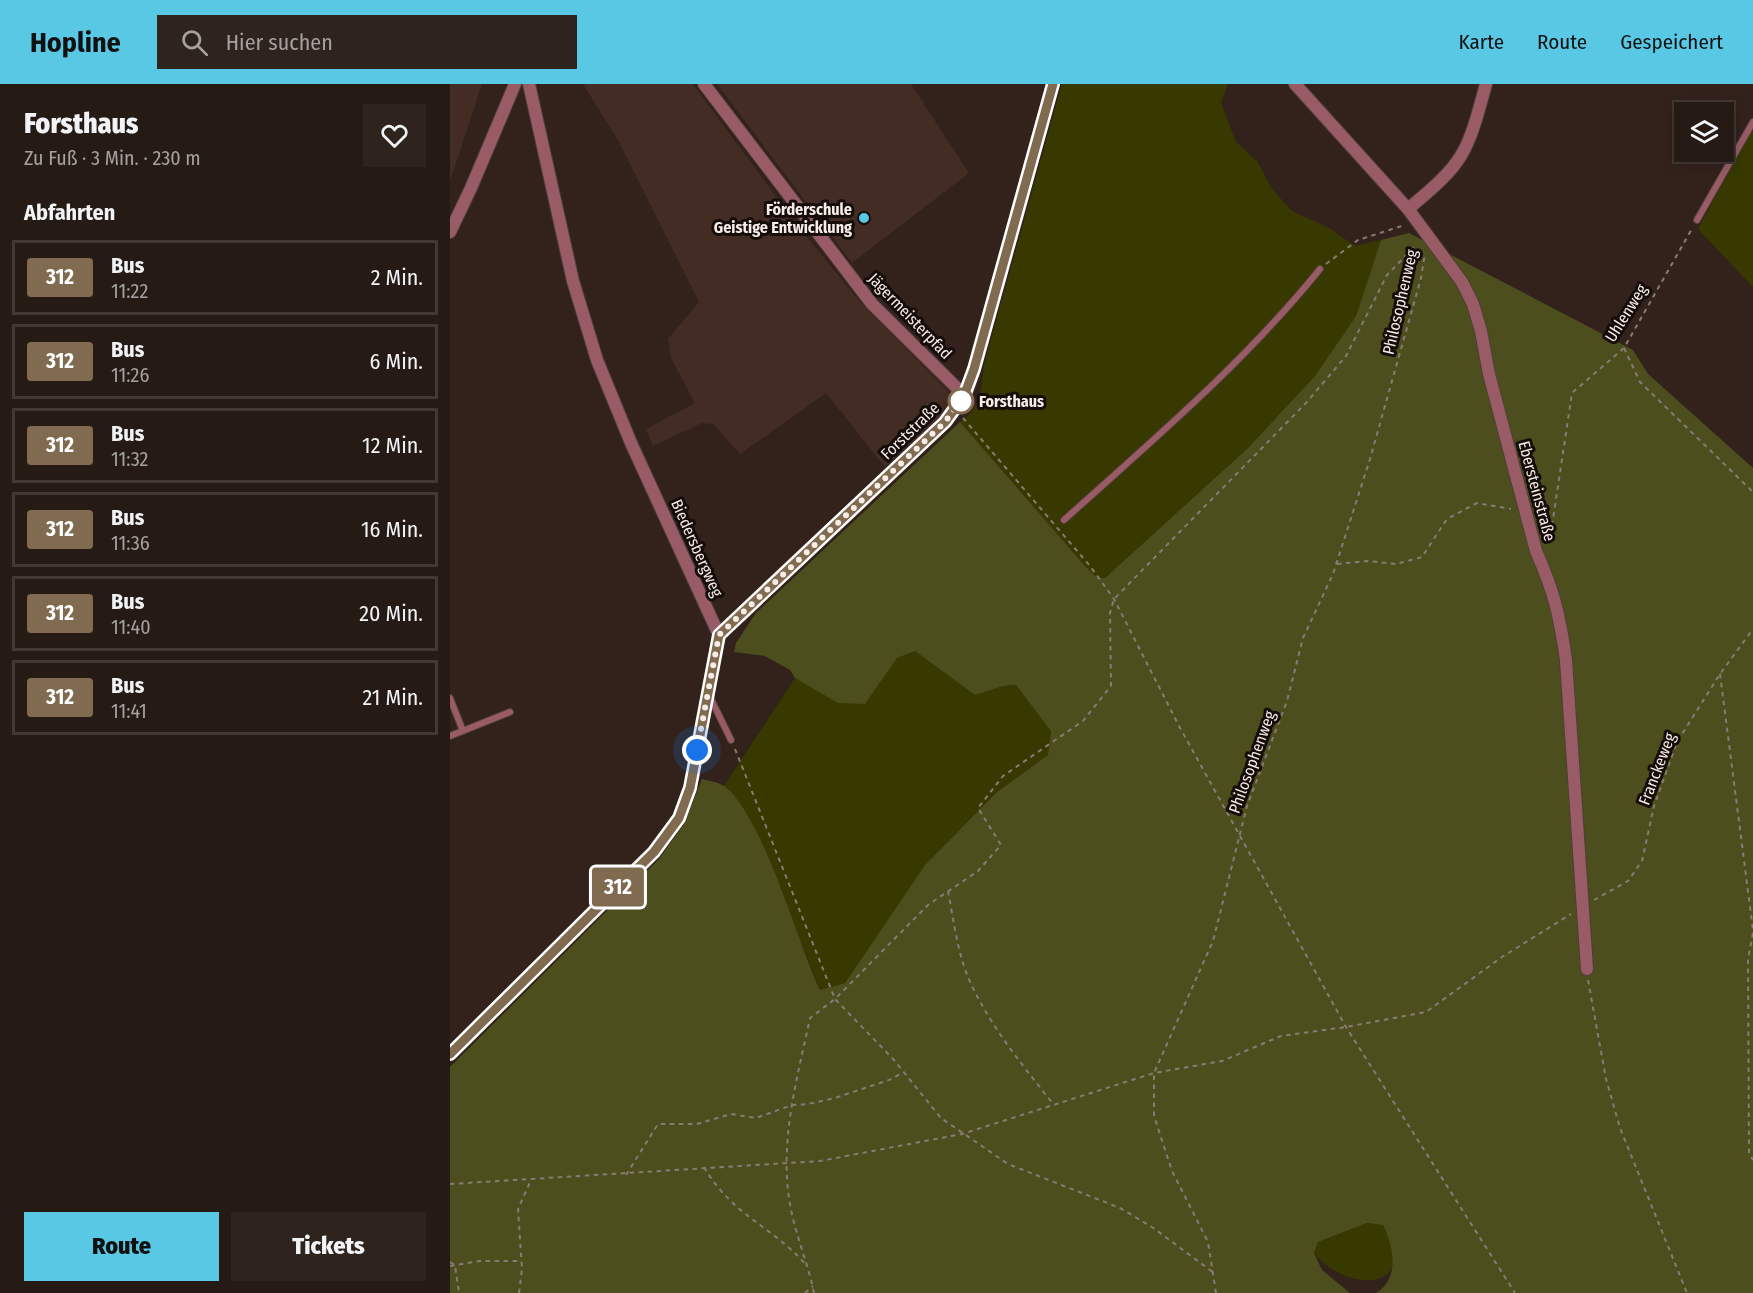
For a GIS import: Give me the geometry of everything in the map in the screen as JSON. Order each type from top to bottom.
[{"type":"street","points":[[450,232],[515,84]]},
{"type":"street","name":"Biedersbergweg","points":[[529,84],[573,281],[597,360],[631,443],[719,635]]},
{"type":"street","name":"Jägermeisterpfad","points":[[704,84],[872,304],[964,396]]},
{"type":"street","name":"Forststraße","points":[[719,635],[956,409],[964,396],[974,369],[1053,84]]},
{"type":"street","name":"Ebersteinstraße","points":[[1295,84],[1412,214],[1449,261],[1473,304],[1536,551],[1553,587],[1566,660],[1587,969]]},
{"type":"street","points":[[1412,214],[1463,157],[1473,136],[1484,85]]},
{"type":"street","points":[[450,1053],[654,852],[673,828],[690,788],[719,635]]},
{"type":"lane","points":[[1697,220],[1753,122]]},
{"type":"lane","points":[[1064,520],[1225,376],[1267,333],[1320,269]]},
{"type":"lane","points":[[707,692],[731,740]]},
{"type":"lane","points":[[450,698],[463,731]]},
{"type":"lane","points":[[450,736],[510,712]]},
{"type":"path","points":[[1320,269],[1342,249],[1358,240],[1394,230],[1412,214]]},
{"type":"path","name":"Uhlenweg","points":[[1536,551],[1550,539],[1572,393],[1624,348],[1697,220]]},
{"type":"path","points":[[814,1293],[790,1206],[785,1164],[792,1105],[810,1018],[836,999],[928,905],[978,871],[1001,845],[978,808],[1003,776],[1083,722],[1111,686],[1110,613],[1114,599],[1306,403],[1340,364],[1387,275],[1427,234]]},
{"type":"path","name":"Philosophenweg","points":[[1216,1293],[1208,1242],[1172,1171],[1154,1116],[1154,1073],[1213,941],[1239,834],[1287,700],[1304,638],[1336,564],[1411,317],[1421,278],[1427,234]]},
{"type":"path","points":[[1624,348],[1640,382],[1753,492]]},
{"type":"path","points":[[956,409],[1090,567],[1114,599],[1239,834],[1346,1027],[1515,1293]]},
{"type":"path","points":[[1336,564],[1367,561],[1395,564],[1422,557],[1447,519],[1477,503],[1527,513]]},
{"type":"path","name":"Franckeweg","points":[[450,1184],[626,1175],[704,1167],[820,1161],[962,1134],[1154,1073],[1222,1061],[1281,1036],[1426,1012],[1502,957],[1583,906],[1628,881],[1642,861],[1654,806],[1677,742],[1719,674],[1753,629]]},
{"type":"path","points":[[1719,674],[1753,932],[1748,959],[1749,1153],[1753,1160]]},
{"type":"path","points":[[731,740],[836,999],[903,1072],[941,1118],[1008,1164],[1120,1208],[1152,1227],[1214,1273]]},
{"type":"path","points":[[948,891],[956,932],[971,984],[999,1034],[1054,1105]]},
{"type":"path","points":[[1748,959],[1753,959]]},
{"type":"path","points":[[1587,969],[1606,1079],[1620,1128],[1687,1293]]},
{"type":"path","points":[[626,1175],[658,1124],[697,1124],[731,1114],[756,1118],[792,1105],[835,1098],[892,1079],[903,1072]]},
{"type":"path","points":[[704,1167],[717,1189],[735,1207],[795,1253],[809,1269]]},
{"type":"path","points":[[519,1293],[521,1261],[518,1209],[531,1180]]},
{"type":"path","points":[[450,1264],[521,1261]]},
{"type":"path","points":[[454,1265],[459,1293]]},
{"type":"path","points":[[805,1293],[813,1286]]},
{"type":"shaded area","points":[[450,84],[482,84],[450,181]]},
{"type":"shaded area","points":[[583,84],[693,84],[794,221],[861,303],[947,390],[952,401],[951,410],[885,467],[826,393],[740,454],[713,424],[702,423],[653,446],[646,429],[695,403],[671,358],[668,339],[699,302],[619,142]]},
{"type":"shaded area","name":"Förderschule Geistige Entwicklung","points":[[717,84],[911,84],[969,173],[852,263]]},
{"type":"shaded area","points":[[1062,84],[1228,84],[1221,103],[1236,142],[1257,161],[1272,189],[1292,211],[1329,228],[1355,246],[1381,240],[1356,316],[1315,376],[1248,448],[1105,578],[1097,578],[1085,566],[960,422],[973,410],[979,397],[984,365]]},
{"type":"shaded area","points":[[1753,128],[1753,287],[1698,229]]},
{"type":"shaded area","points":[[915,651],[975,695],[1003,686],[1016,685],[1051,731],[1048,755],[997,792],[925,865],[845,983],[820,990],[766,853],[743,807],[724,786],[795,678],[838,702],[865,704],[897,658]]},
{"type":"shaded area","points":[[1367,1223],[1383,1225],[1393,1247],[1393,1264],[1387,1274],[1375,1279],[1360,1280],[1344,1275],[1328,1266],[1314,1253],[1318,1242]]},
{"type":"green space","points":[[1409,233],[1633,350],[1648,374],[1753,468],[1753,1293],[1376,1293],[1389,1279],[1393,1262],[1392,1252],[1383,1225],[1367,1223],[1318,1242],[1314,1253],[1322,1270],[1350,1293],[450,1293],[450,1067],[659,859],[684,824],[702,779],[724,786],[738,801],[752,823],[778,881],[820,990],[845,983],[925,865],[997,792],[1048,755],[1051,731],[1016,685],[1003,686],[975,695],[915,651],[897,658],[865,704],[838,703],[795,678],[790,670],[765,656],[734,652],[736,643],[756,613],[960,422],[1085,566],[1097,578],[1105,578],[1248,448],[1315,376],[1356,316],[1381,240]]},
{"type":"bus line","name":"312","points":[[450,1054],[654,852],[673,828],[684,807],[690,788],[719,635],[945,422],[956,409],[964,396],[974,369],[1053,84]]},
{"type":"place","name":"Förderschule Geistige Entwicklung","points":[[864,218]]},
{"type":"place","name":"Forsthaus","points":[[961,401]]},
{"type":"route","points":[[697,750],[719,635],[945,422],[964,396],[961,401]]}]
